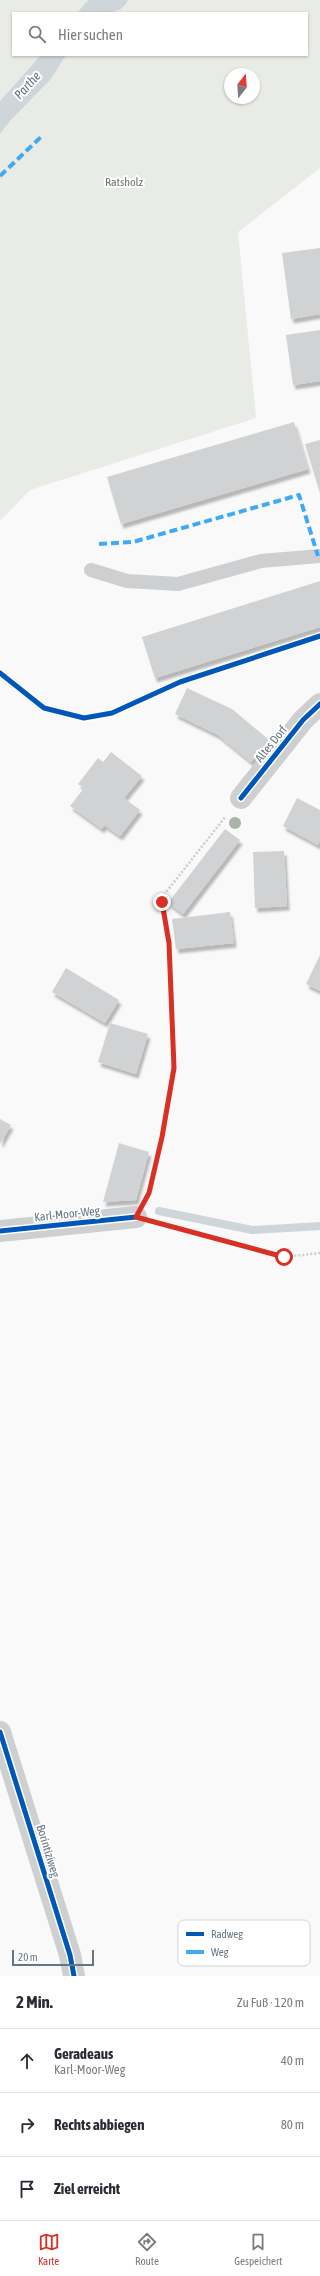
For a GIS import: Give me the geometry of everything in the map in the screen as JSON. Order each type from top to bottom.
[{"type":"street","name":"Altes Dorf","points":[[241,798],[303,720],[320,704]]},
{"type":"street","name":"Karl-Moor-Weg","points":[[0,1231],[136,1217]]},
{"type":"street","name":"Borintiziweg","points":[[0,1732],[70,1955],[74,1976]]},
{"type":"lane","points":[[91,570],[127,581],[178,584],[261,561],[320,556]]},
{"type":"path","points":[[241,798],[162,896],[169,943],[174,1068],[162,1137],[149,1193],[136,1217],[284,1257],[320,1253]]},
{"type":"green space","points":[[0,0],[88,0],[78,12],[12,12],[12,56],[40,56],[0,101]]},
{"type":"green space","name":"Ratsholz","points":[[128,0],[320,0],[320,168],[238,232],[256,418],[30,490],[0,521],[0,134],[10,121],[51,79],[65,56],[308,56],[308,12],[116,12],[122,8]]},
{"type":"water","points":[[88,0],[128,0],[119,10],[113,12],[78,12]]},
{"type":"water","name":"Parthe","points":[[40,56],[65,56],[51,79],[10,121],[0,134],[0,101]]},
{"type":"building","points":[[320,248],[320,314],[291,319],[282,253]]},
{"type":"building","points":[[320,330],[320,381],[293,385],[286,335]]},
{"type":"building","points":[[294,422],[308,469],[121,524],[107,477]]},
{"type":"building","points":[[320,440],[320,493],[305,444]]},
{"type":"building","points":[[320,581],[320,627],[155,678],[142,637]]},
{"type":"building","points":[[187,688],[232,709],[269,740],[251,762],[218,735],[175,714]]},
{"type":"building","points":[[111,752],[142,776],[124,798],[140,810],[120,836],[104,825],[102,829],[70,806],[84,788],[78,784],[98,758],[103,762]]},
{"type":"building","points":[[297,798],[320,810],[320,840],[318,845],[283,826]]},
{"type":"building","points":[[225,829],[240,840],[183,914],[168,903]]},
{"type":"building","points":[[284,851],[287,906],[255,908],[253,852]]},
{"type":"building","points":[[230,912],[234,943],[176,949],[172,919]]},
{"type":"building","points":[[320,955],[320,991],[306,984]]},
{"type":"building","points":[[66,968],[119,1000],[105,1023],[52,992]]},
{"type":"building","points":[[110,1023],[148,1034],[136,1074],[98,1062]]},
{"type":"building","points":[[0,1119],[11,1125],[0,1144]]},
{"type":"building","points":[[119,1143],[149,1152],[136,1200],[103,1202]]},
{"type":"waterway","points":[[159,1211],[252,1230],[320,1226]]},
{"type":"marked path","points":[[0,176],[43,135]]},
{"type":"marked path","points":[[99,544],[133,542],[299,495],[318,556]]},
{"type":"cycle path","points":[[0,673],[44,708],[84,718],[112,713],[180,682],[320,636]]},
{"type":"cycle path","points":[[241,798],[303,720],[320,704]]},
{"type":"cycle path","points":[[0,1231],[136,1217]]},
{"type":"cycle path","points":[[0,1732],[70,1955],[74,1976]]},
{"type":"route","points":[[162,902],[169,943],[174,1068],[162,1137],[149,1193],[136,1217],[284,1257]]}]
